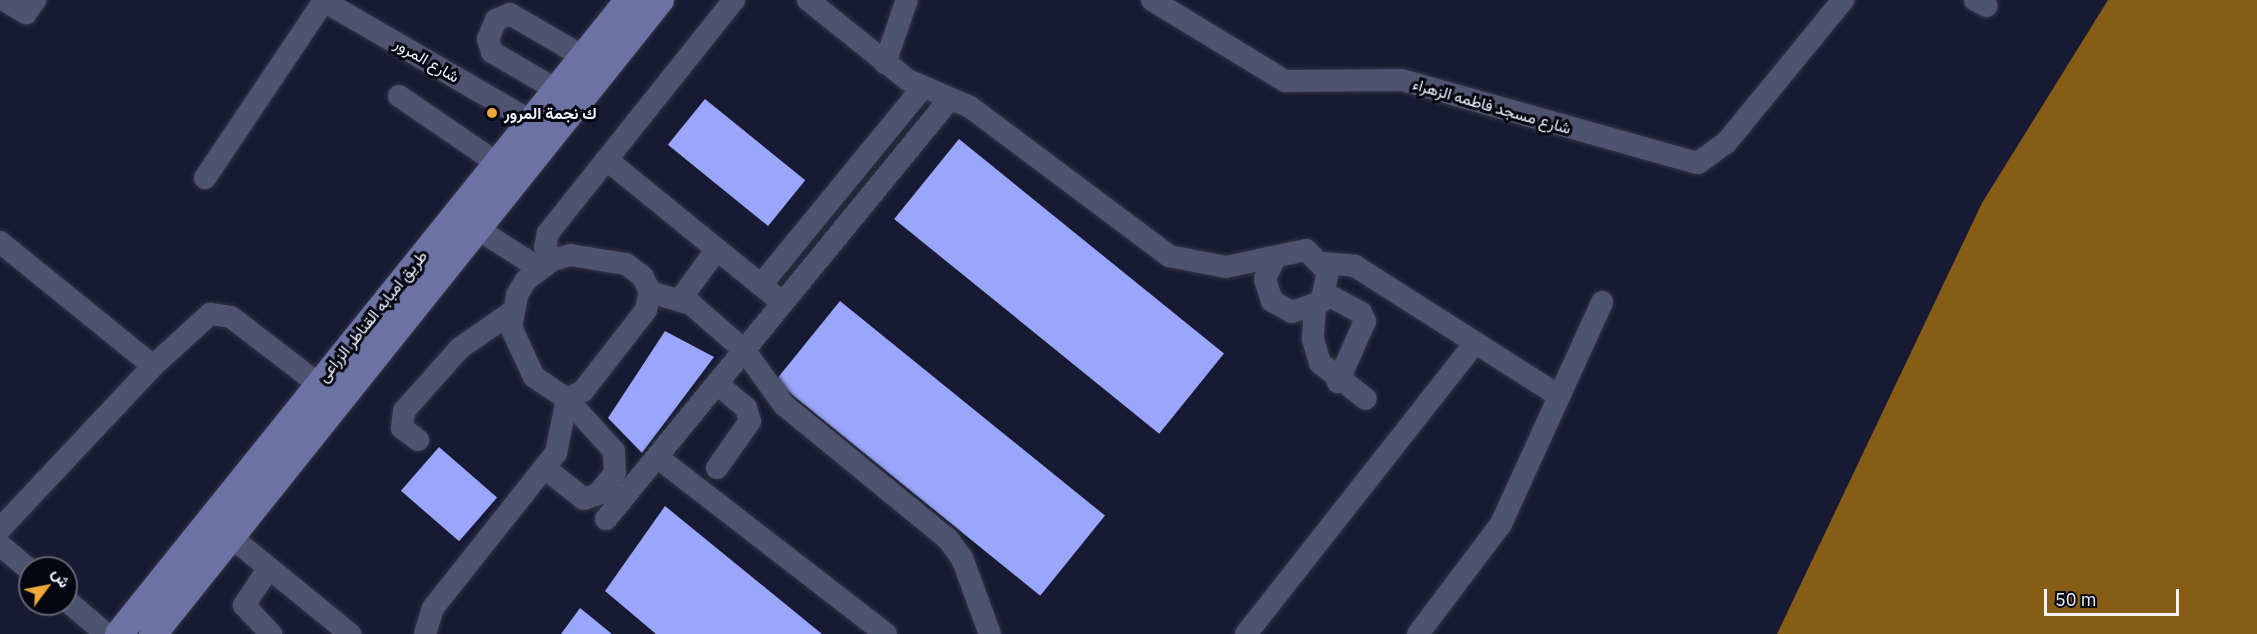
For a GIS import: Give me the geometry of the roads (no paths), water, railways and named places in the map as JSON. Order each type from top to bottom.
[{"type":"main road","name":"طريق امبابه القناطر الزراعى","points":[[164,631],[231,537],[466,221],[497,163],[628,0]]},
{"type":"main road","name":"طريق امبابه القناطر الزراعى","points":[[119,634],[317,383],[466,221],[660,0]]},
{"type":"street","points":[[4,0],[30,8]]},
{"type":"street","points":[[500,0],[587,53]]},
{"type":"street","points":[[418,440],[402,428],[404,411],[460,348],[512,312],[539,269],[548,233],[734,0]]},
{"type":"street","points":[[808,0],[885,63],[922,88],[970,107],[1170,256],[1206,267],[1275,258],[1306,250],[1323,263],[1355,266],[1559,396]]},
{"type":"street","points":[[885,63],[907,0]]},
{"type":"street","name":"شارع مسجد فاطمه الزهراء","points":[[1152,0],[1285,81],[1402,80],[1669,158],[1708,160],[1843,0]]},
{"type":"street","points":[[205,178],[323,1]]},
{"type":"street","name":"شارع المرور","points":[[323,1],[531,121]]},
{"type":"street","points":[[557,90],[492,52],[488,39],[496,20],[510,14],[587,53]]},
{"type":"street","points":[[761,285],[922,88]]},
{"type":"street","points":[[399,96],[497,163]]},
{"type":"street","points":[[606,519],[949,100]]},
{"type":"street","points":[[607,160],[784,303]]},
{"type":"street","points":[[466,221],[539,269],[607,257],[643,277],[650,292],[646,310],[583,391],[567,399]]},
{"type":"street","points":[[0,242],[153,366]]},
{"type":"street","points":[[682,297],[717,249]]},
{"type":"street","points":[[1275,258],[1265,279],[1272,301],[1292,312],[1320,301],[1361,313],[1365,321],[1338,382]]},
{"type":"street","points":[[1323,263],[1315,351],[1338,382],[1366,399]]},
{"type":"street","points":[[650,292],[682,297],[745,351],[784,405],[957,549],[990,634]]},
{"type":"street","points":[[1418,634],[1501,524],[1602,302]]},
{"type":"street","points":[[512,312],[514,343],[522,361],[548,390],[567,399],[614,451],[615,473],[598,494],[584,499],[546,469]]},
{"type":"street","points":[[0,529],[153,366],[202,318],[221,314],[317,383]]},
{"type":"street","points":[[1258,630],[1475,343]]},
{"type":"street","points":[[717,384],[746,408],[750,421],[717,468]]},
{"type":"street","points":[[425,634],[433,608],[546,469],[563,435],[567,399]]},
{"type":"street","points":[[657,457],[886,634]]},
{"type":"street","points":[[231,537],[350,634]]},
{"type":"street","points":[[0,545],[18,560]]},
{"type":"street","points":[[269,568],[244,605],[271,634]]},
{"type":"street","points":[[78,610],[106,634]]},
{"type":"place","name":"ك نجمة المرور","points":[[492,113]]}]
